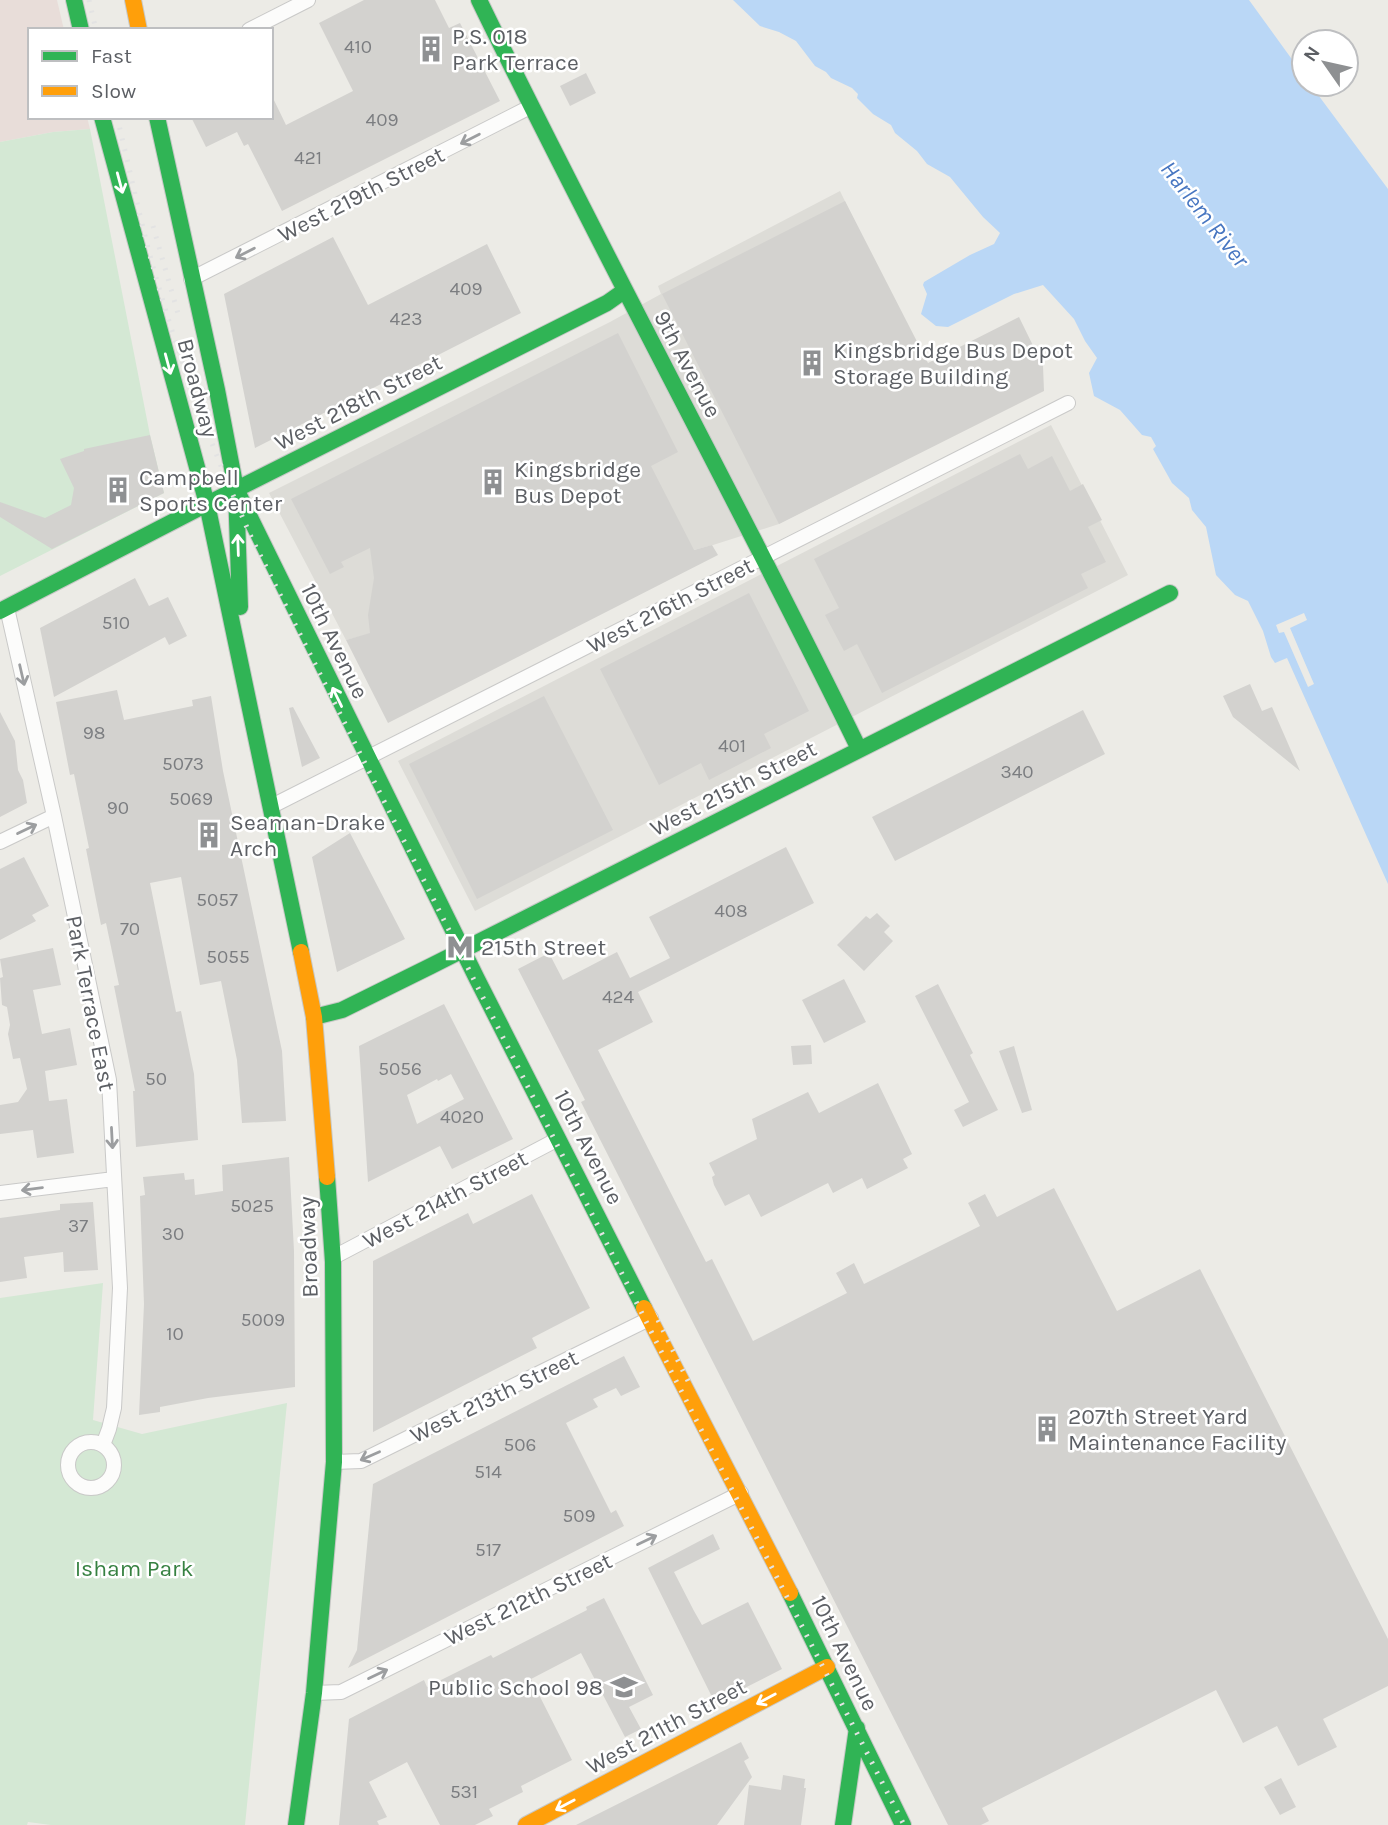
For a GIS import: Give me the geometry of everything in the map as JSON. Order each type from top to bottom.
[{"type":"main road","points":[[74,0],[81,28]]},
{"type":"main road","points":[[132,0],[139,28]]},
{"type":"main road","name":"9th Avenue","points":[[479,0],[624,291],[765,557],[859,749]]},
{"type":"main road","name":"Broadway","points":[[103,119],[207,504],[314,1017],[324,1109],[332,1258],[334,1462],[313,1693],[296,1825]]},
{"type":"main road","name":"Broadway","points":[[157,119],[236,489],[243,673]]},
{"type":"main road","name":"West 218th Street","points":[[3,610],[236,489],[607,303],[624,291]]},
{"type":"main road","name":"10th Avenue","points":[[236,489],[367,759],[558,1139],[741,1493],[902,1825]]},
{"type":"main road","name":"West 215th Street","points":[[314,1017],[342,1010],[1171,593]]},
{"type":"main road","name":"West 211th Street","points":[[533,1823],[827,1667]]},
{"type":"main road","points":[[842,1825],[857,1728]]},
{"type":"street","points":[[253,28],[308,0]]},
{"type":"street","name":"West 219th Street","points":[[191,279],[530,107]]},
{"type":"street","name":"West 216th Street","points":[[272,806],[1068,403]]},
{"type":"street","name":"Park Terrace East","points":[[3,610],[54,816],[109,1080],[119,1301],[114,1408],[110,1429],[103,1445]]},
{"type":"street","points":[[0,842],[54,816]]},
{"type":"street","name":"West 214th Street","points":[[332,1258],[558,1139]]},
{"type":"street","points":[[0,1193],[114,1179]]},
{"type":"street","name":"West 213th Street","points":[[334,1462],[361,1461],[651,1318]]},
{"type":"street","name":"West 212th Street","points":[[313,1693],[341,1692],[741,1493]]},
{"type":"shaded area","points":[[0,0],[57,0],[64,28],[28,28],[28,119],[88,119],[90,129],[53,132],[0,142]]},
{"type":"shaded area","name":"Kingsbridge Bus Depot","points":[[840,191],[958,433],[779,524],[713,545],[346,640],[269,493],[610,322],[661,294],[658,286]]},
{"type":"shaded area","points":[[1051,425],[1128,575],[475,911],[398,761]]},
{"type":"green space","points":[[90,129],[150,435],[164,493],[0,576],[0,142],[53,132]]},
{"type":"green space","name":"Isham Park","points":[[103,1283],[93,1420],[142,1434],[287,1403],[245,1825],[51,1825],[28,1822],[27,1825],[0,1825],[0,1298]]},
{"type":"water","name":"Harlem River","points":[[733,0],[1249,0],[1290,57],[1290,98],[1320,98],[1388,189],[1388,884],[1287,658],[1275,663],[1248,601],[1235,595],[1216,575],[1206,527],[1192,510],[1189,498],[1172,483],[1153,449],[1156,446],[1151,437],[1142,435],[1120,410],[1094,396],[1089,373],[1097,358],[1074,319],[1043,285],[1014,294],[948,327],[936,326],[921,314],[927,294],[924,282],[994,244],[1000,233],[950,177],[927,164],[917,151],[895,133],[891,125],[873,114],[857,98],[858,94],[852,88],[831,78],[815,66],[796,41],[760,26]]},
{"type":"pier","points":[[1304,613],[1307,620],[1290,628],[1314,684],[1308,687],[1284,632],[1279,633],[1276,625]]},
{"type":"building","points":[[364,0],[435,0],[449,28],[460,23],[500,101],[282,211],[248,144],[244,146],[237,132],[206,147],[192,119],[273,119],[273,98],[286,125],[353,91],[319,23]]},
{"type":"building","points":[[586,73],[596,93],[570,106],[560,86]]},
{"type":"building","name":"Kingsbridge Bus Depot Storage Building","points":[[845,201],[928,363],[1019,317],[1043,366],[1044,391],[779,524],[662,294]]},
{"type":"building","points":[[333,237],[368,305],[487,244],[521,313],[255,448],[224,294]]},
{"type":"building","name":"Kingsbridge Bus Depot","points":[[618,333],[678,452],[651,466],[694,550],[712,545],[718,555],[388,723],[346,640],[370,633],[368,615],[374,578],[370,548],[341,562],[344,567],[330,574],[291,499]]},
{"type":"building","name":"Campbell Sports Center","points":[[150,435],[164,493],[52,549],[0,517],[0,502],[45,518],[71,505],[74,488],[60,459],[84,449]]},
{"type":"building","points":[[1020,454],[1028,469],[1052,456],[1070,491],[1083,484],[1102,520],[1088,527],[1106,562],[1081,574],[1088,588],[882,693],[857,644],[844,651],[825,615],[839,608],[814,559]]},
{"type":"building","points":[[135,578],[149,606],[168,597],[187,636],[169,645],[165,637],[54,697],[40,628]]},
{"type":"building","points":[[749,593],[809,711],[764,734],[771,748],[709,780],[701,763],[659,785],[600,669]]},
{"type":"building","points":[[1250,684],[1262,711],[1272,707],[1300,771],[1233,717],[1223,696]]},
{"type":"building","points":[[117,690],[124,720],[193,706],[192,700],[211,696],[223,771],[282,1051],[286,1121],[242,1123],[237,1060],[221,981],[200,985],[181,877],[150,883],[176,1012],[181,1011],[194,1074],[198,1140],[136,1147],[135,1091],[114,986],[119,985],[106,923],[101,925],[86,849],[89,848],[74,774],[70,775],[56,702]]},
{"type":"building","points":[[544,696],[613,830],[477,899],[409,764]]},
{"type":"building","points":[[293,707],[320,758],[302,767],[289,708]]},
{"type":"building","points":[[1083,710],[1105,754],[895,861],[872,817]]},
{"type":"building","points":[[0,712],[15,741],[18,770],[23,780],[27,803],[0,817]]},
{"type":"building","points":[[350,833],[405,939],[337,972],[312,857]]},
{"type":"building","name":"207th Street Yard Maintenance Facility","points":[[786,847],[814,903],[638,992],[653,1022],[598,1050],[706,1262],[712,1259],[753,1341],[847,1293],[836,1273],[854,1263],[864,1284],[980,1226],[968,1203],[985,1194],[997,1217],[1054,1188],[1117,1311],[1200,1269],[1388,1639],[1388,1686],[1323,1719],[1337,1747],[1298,1766],[1277,1726],[1243,1743],[1216,1690],[982,1808],[989,1821],[981,1825],[948,1825],[581,1102],[585,1100],[518,969],[549,953],[563,980],[617,952],[630,978],[670,958],[649,917]]},
{"type":"building","points":[[24,857],[49,906],[32,915],[36,921],[0,940],[0,869]]},
{"type":"building","points":[[877,913],[890,926],[884,932],[893,941],[864,971],[837,945],[866,916],[870,919]]},
{"type":"building","points":[[53,948],[61,985],[33,990],[42,1034],[70,1028],[77,1065],[45,1071],[49,1101],[67,1099],[74,1153],[37,1158],[33,1130],[0,1134],[0,1105],[18,1102],[27,1089],[20,1058],[13,1059],[8,1034],[10,1025],[7,1007],[2,1005],[0,978],[3,977],[0,959]]},
{"type":"building","points":[[844,979],[866,1022],[824,1043],[802,1000]]},
{"type":"building","points":[[938,984],[998,1110],[963,1127],[954,1110],[969,1102],[915,996]]},
{"type":"building","points":[[444,1004],[513,1139],[452,1169],[440,1146],[368,1182],[359,1046]],"holes":[[[451,1074],[464,1099],[417,1124],[407,1095]]]},
{"type":"building","points":[[811,1045],[812,1064],[793,1065],[791,1046]]},
{"type":"building","points":[[1014,1046],[1032,1110],[1022,1113],[999,1051]]},
{"type":"building","points":[[878,1083],[912,1154],[903,1159],[908,1168],[867,1189],[862,1178],[833,1193],[828,1183],[761,1217],[749,1194],[725,1206],[714,1185],[712,1177],[715,1175],[709,1163],[757,1139],[752,1119],[808,1092],[819,1113]]},
{"type":"building","points":[[289,1157],[294,1251],[295,1387],[208,1398],[160,1407],[160,1412],[139,1415],[144,1304],[140,1196],[145,1195],[143,1177],[184,1173],[185,1180],[194,1179],[195,1195],[223,1191],[222,1165]]},
{"type":"building","points":[[532,1194],[590,1308],[532,1338],[537,1348],[373,1432],[373,1261],[468,1213],[473,1224]]},
{"type":"building","points":[[93,1202],[98,1270],[64,1272],[63,1252],[24,1257],[27,1278],[0,1282],[0,1218],[60,1210],[60,1204]]},
{"type":"building","points":[[624,1356],[640,1387],[621,1396],[616,1388],[593,1399],[598,1407],[566,1423],[611,1513],[616,1510],[624,1526],[348,1668],[357,1650],[373,1484]]},
{"type":"building","points":[[713,1534],[720,1549],[674,1572],[702,1625],[748,1602],[782,1669],[715,1703],[648,1568]]},
{"type":"building","points":[[604,1598],[653,1695],[629,1707],[641,1729],[625,1737],[581,1653],[531,1679],[572,1760],[521,1786],[523,1792],[489,1809],[493,1816],[475,1825],[440,1825],[407,1762],[369,1782],[387,1817],[377,1821],[379,1825],[339,1825],[349,1719],[424,1680],[427,1687],[491,1655],[493,1658],[587,1610],[586,1607]]},
{"type":"building","points":[[741,1742],[749,1758],[744,1761],[752,1777],[717,1825],[576,1825]]},
{"type":"building","points":[[783,1775],[805,1779],[801,1825],[744,1825],[749,1785],[781,1790]]},
{"type":"building","points":[[1281,1778],[1296,1807],[1280,1815],[1264,1787]]},
{"type":"railway","points":[[89,0],[96,28]]},
{"type":"railway","points":[[117,119],[147,245],[173,334],[223,471],[252,539],[670,1369],[904,1825]]},
{"type":"railway","points":[[153,226],[179,317]]},
{"type":"railway","points":[[192,357],[212,417]]},
{"type":"railway","points":[[658,1320],[689,1383]]},
{"type":"traffic: fast","points":[[74,0],[81,28]]},
{"type":"traffic: fast","points":[[479,0],[859,749]]},
{"type":"traffic: fast","points":[[103,119],[207,504],[301,952]]},
{"type":"traffic: fast","points":[[157,119],[236,489],[240,607]]},
{"type":"traffic: fast","points":[[0,611],[607,303],[624,291]]},
{"type":"traffic: fast","points":[[236,489],[477,979],[644,1308]]},
{"type":"traffic: fast","points":[[314,1017],[342,1010],[431,966],[1170,593]]},
{"type":"traffic: fast","points":[[296,1825],[314,1693],[334,1462],[333,1262],[327,1177]]},
{"type":"traffic: fast","points":[[790,1593],[903,1825]]},
{"type":"traffic: fast","points":[[843,1825],[857,1728]]},
{"type":"traffic: slow","points":[[133,0],[139,28]]},
{"type":"traffic: slow","points":[[301,952],[314,1017],[327,1177]]},
{"type":"traffic: slow","points":[[644,1308],[790,1593]]},
{"type":"traffic: slow","points":[[526,1825],[827,1667]]},
{"type":"place","name":"P.S. 018 Park Terrace","points":[[431,49]]},
{"type":"place","name":"Kingsbridge Bus Depot Storage Building","points":[[812,363]]},
{"type":"place","name":"Kingsbridge Bus Depot","points":[[493,482]]},
{"type":"place","name":"Campbell Sports Center","points":[[118,490]]},
{"type":"place","name":"Seaman-Drake Arch","points":[[209,835]]},
{"type":"place","name":"215th Street","points":[[460,947]]},
{"type":"place","name":"207th Street Yard Maintenance Facility","points":[[1047,1429]]},
{"type":"place","name":"Public School 98","points":[[624,1687]]}]
